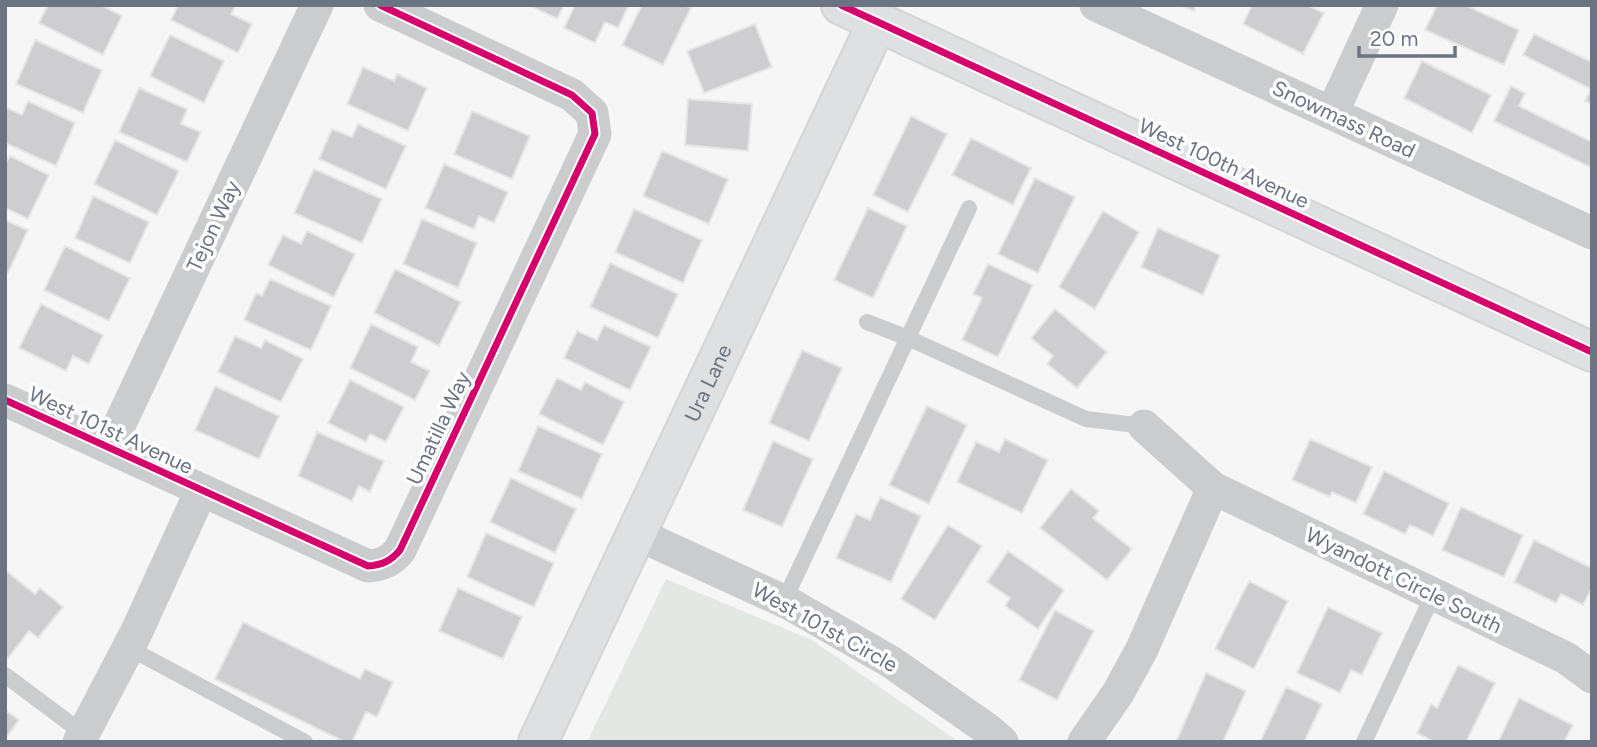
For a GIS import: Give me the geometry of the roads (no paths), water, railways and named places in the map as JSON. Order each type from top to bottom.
[{"type":"street","name":"Tejon Way","points":[[109,447],[317,5]]},
{"type":"street","name":"Umatilla Way","points":[[201,491],[368,566],[379,565],[393,558],[400,550],[595,134],[592,113],[572,95],[380,5]]},
{"type":"street","name":"West 100th Avenue","points":[[841,5],[1592,352]]},
{"type":"street","name":"Snowmass Road","points":[[1096,5],[1592,233]]},
{"type":"street","points":[[1332,113],[1382,5]]},
{"type":"street","name":"Ura Lane","points":[[538,742],[877,23]]},
{"type":"street","name":"West 101st Avenue","points":[[5,400],[201,491],[129,648],[82,738]]},
{"type":"street","name":"Wyandott Circle South","points":[[1144,426],[1213,488],[1566,658],[1592,677]]},
{"type":"street","points":[[1084,742],[1118,693],[1142,649],[1213,488]]},
{"type":"street","name":"West 101st Circle","points":[[635,533],[784,601],[891,662],[1002,742]]},
{"type":"lane","points":[[784,601],[969,208]]},
{"type":"lane","points":[[867,322],[1086,419],[1144,426]]},
{"type":"lane","points":[[1364,742],[1433,595]]},
{"type":"lane","points":[[129,648],[305,742]]},
{"type":"lane","points":[[5,674],[82,738]]}]
